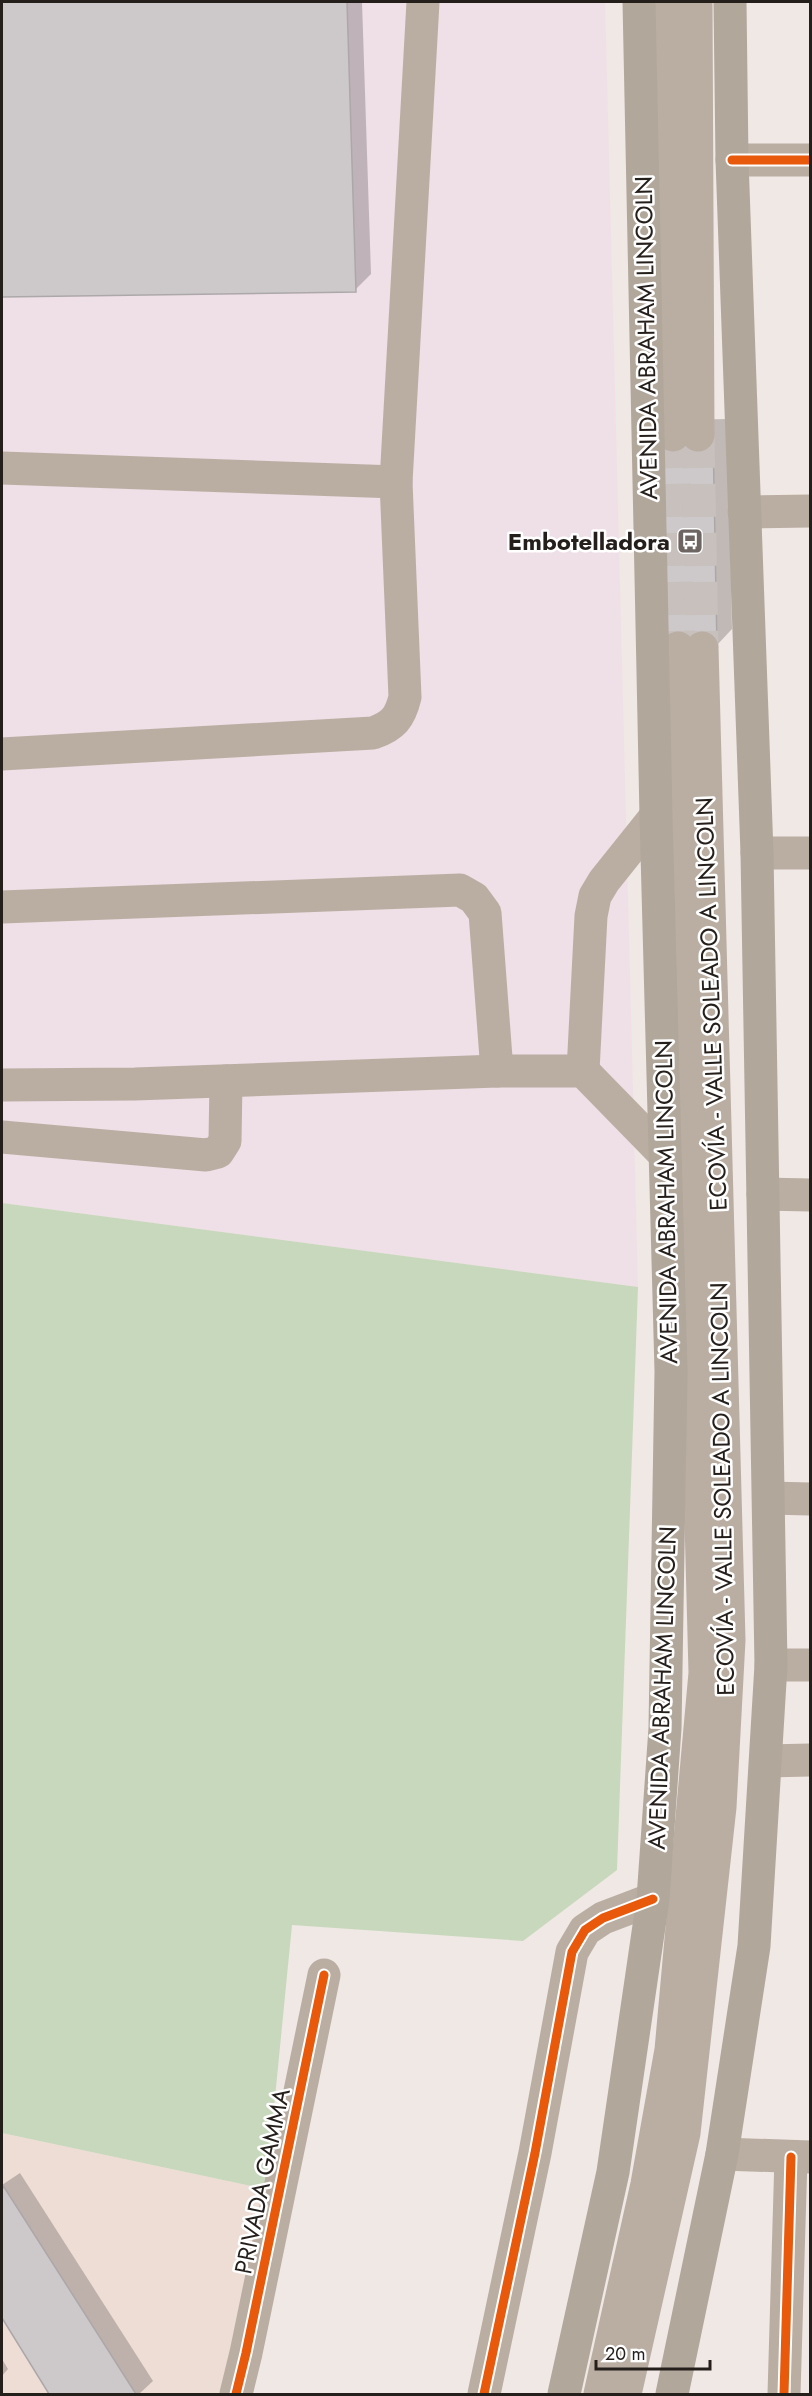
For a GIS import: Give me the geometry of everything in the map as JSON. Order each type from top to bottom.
[{"type":"main road","name":"AVENIDA ABRAHAM LINCOLN","points":[[564,2394],[613,2172],[653,1899],[665,1728],[671,1371],[656,816],[639,2]]},
{"type":"main road","points":[[672,2394],[722,2154],[754,1946],[771,1665],[757,853],[732,160],[730,2]]},
{"type":"street","points":[[2,754],[374,733],[390,727],[402,712],[405,697],[396,482],[423,2]]},
{"type":"street","points":[[664,2],[685,435],[696,2]]},
{"type":"street","points":[[732,160],[810,160]]},
{"type":"street","points":[[2,468],[396,482]]},
{"type":"street","points":[[744,512],[810,510]]},
{"type":"street","name":"ECOVÍA - VALLE SOLEADO A LINCOLN","points":[[600,2394],[647,2184],[671,2050],[705,1674],[690,648],[729,1640],[720,1807],[684,2133],[625,2394]]},
{"type":"street","points":[[583,1071],[591,916],[595,896],[604,881],[656,816]]},
{"type":"street","points":[[757,853],[810,853]]},
{"type":"street","points":[[2,907],[460,890],[474,898],[485,913],[497,1071]]},
{"type":"street","points":[[2,1085],[226,1081],[497,1071],[583,1071],[666,1156]]},
{"type":"street","points":[[2,1137],[206,1155],[218,1152],[225,1141],[226,1081]]},
{"type":"street","points":[[763,1194],[810,1195]]},
{"type":"street","points":[[769,1498],[810,1499]]},
{"type":"street","points":[[771,1665],[810,1665]]},
{"type":"street","points":[[766,1761],[810,1760]]},
{"type":"street","points":[[484,2394],[535,2153],[572,1952],[585,1930],[603,1918],[653,1899]]},
{"type":"street","name":"PRIVADA GAMMA","points":[[236,2394],[324,1975]]},
{"type":"street","points":[[722,2154],[801,2157],[784,2394]]},
{"type":"shaded area","points":[[2,2],[605,2],[638,1287],[2,1203]]},
{"type":"shaded area","points":[[2,2133],[266,2189],[227,2394],[2,2394]]},
{"type":"green space","points":[[2,1203],[638,1287],[617,1870],[523,1941],[292,1925],[266,2189],[2,2133]]},
{"type":"building","points":[[2,2],[347,2],[356,292],[2,297]]},
{"type":"building","name":"Embotelladora","points":[[713,434],[717,647],[667,648],[662,435]]},
{"type":"building","points":[[4,2187],[136,2394],[49,2394],[2,2318],[2,2189]]},
{"type":"tunnel","points":[[673,435],[678,648]]},
{"type":"tunnel","points":[[698,435],[702,648]]},
{"type":"cycle path","points":[[732,160],[810,160]]},
{"type":"cycle path","points":[[484,2394],[535,2153],[572,1952],[585,1930],[603,1918],[653,1899]]},
{"type":"cycle path","points":[[236,2394],[324,1975]]},
{"type":"cycle path","points":[[784,2394],[791,2157]]},
{"type":"place","name":"Embotelladora","points":[[690,541]]}]
